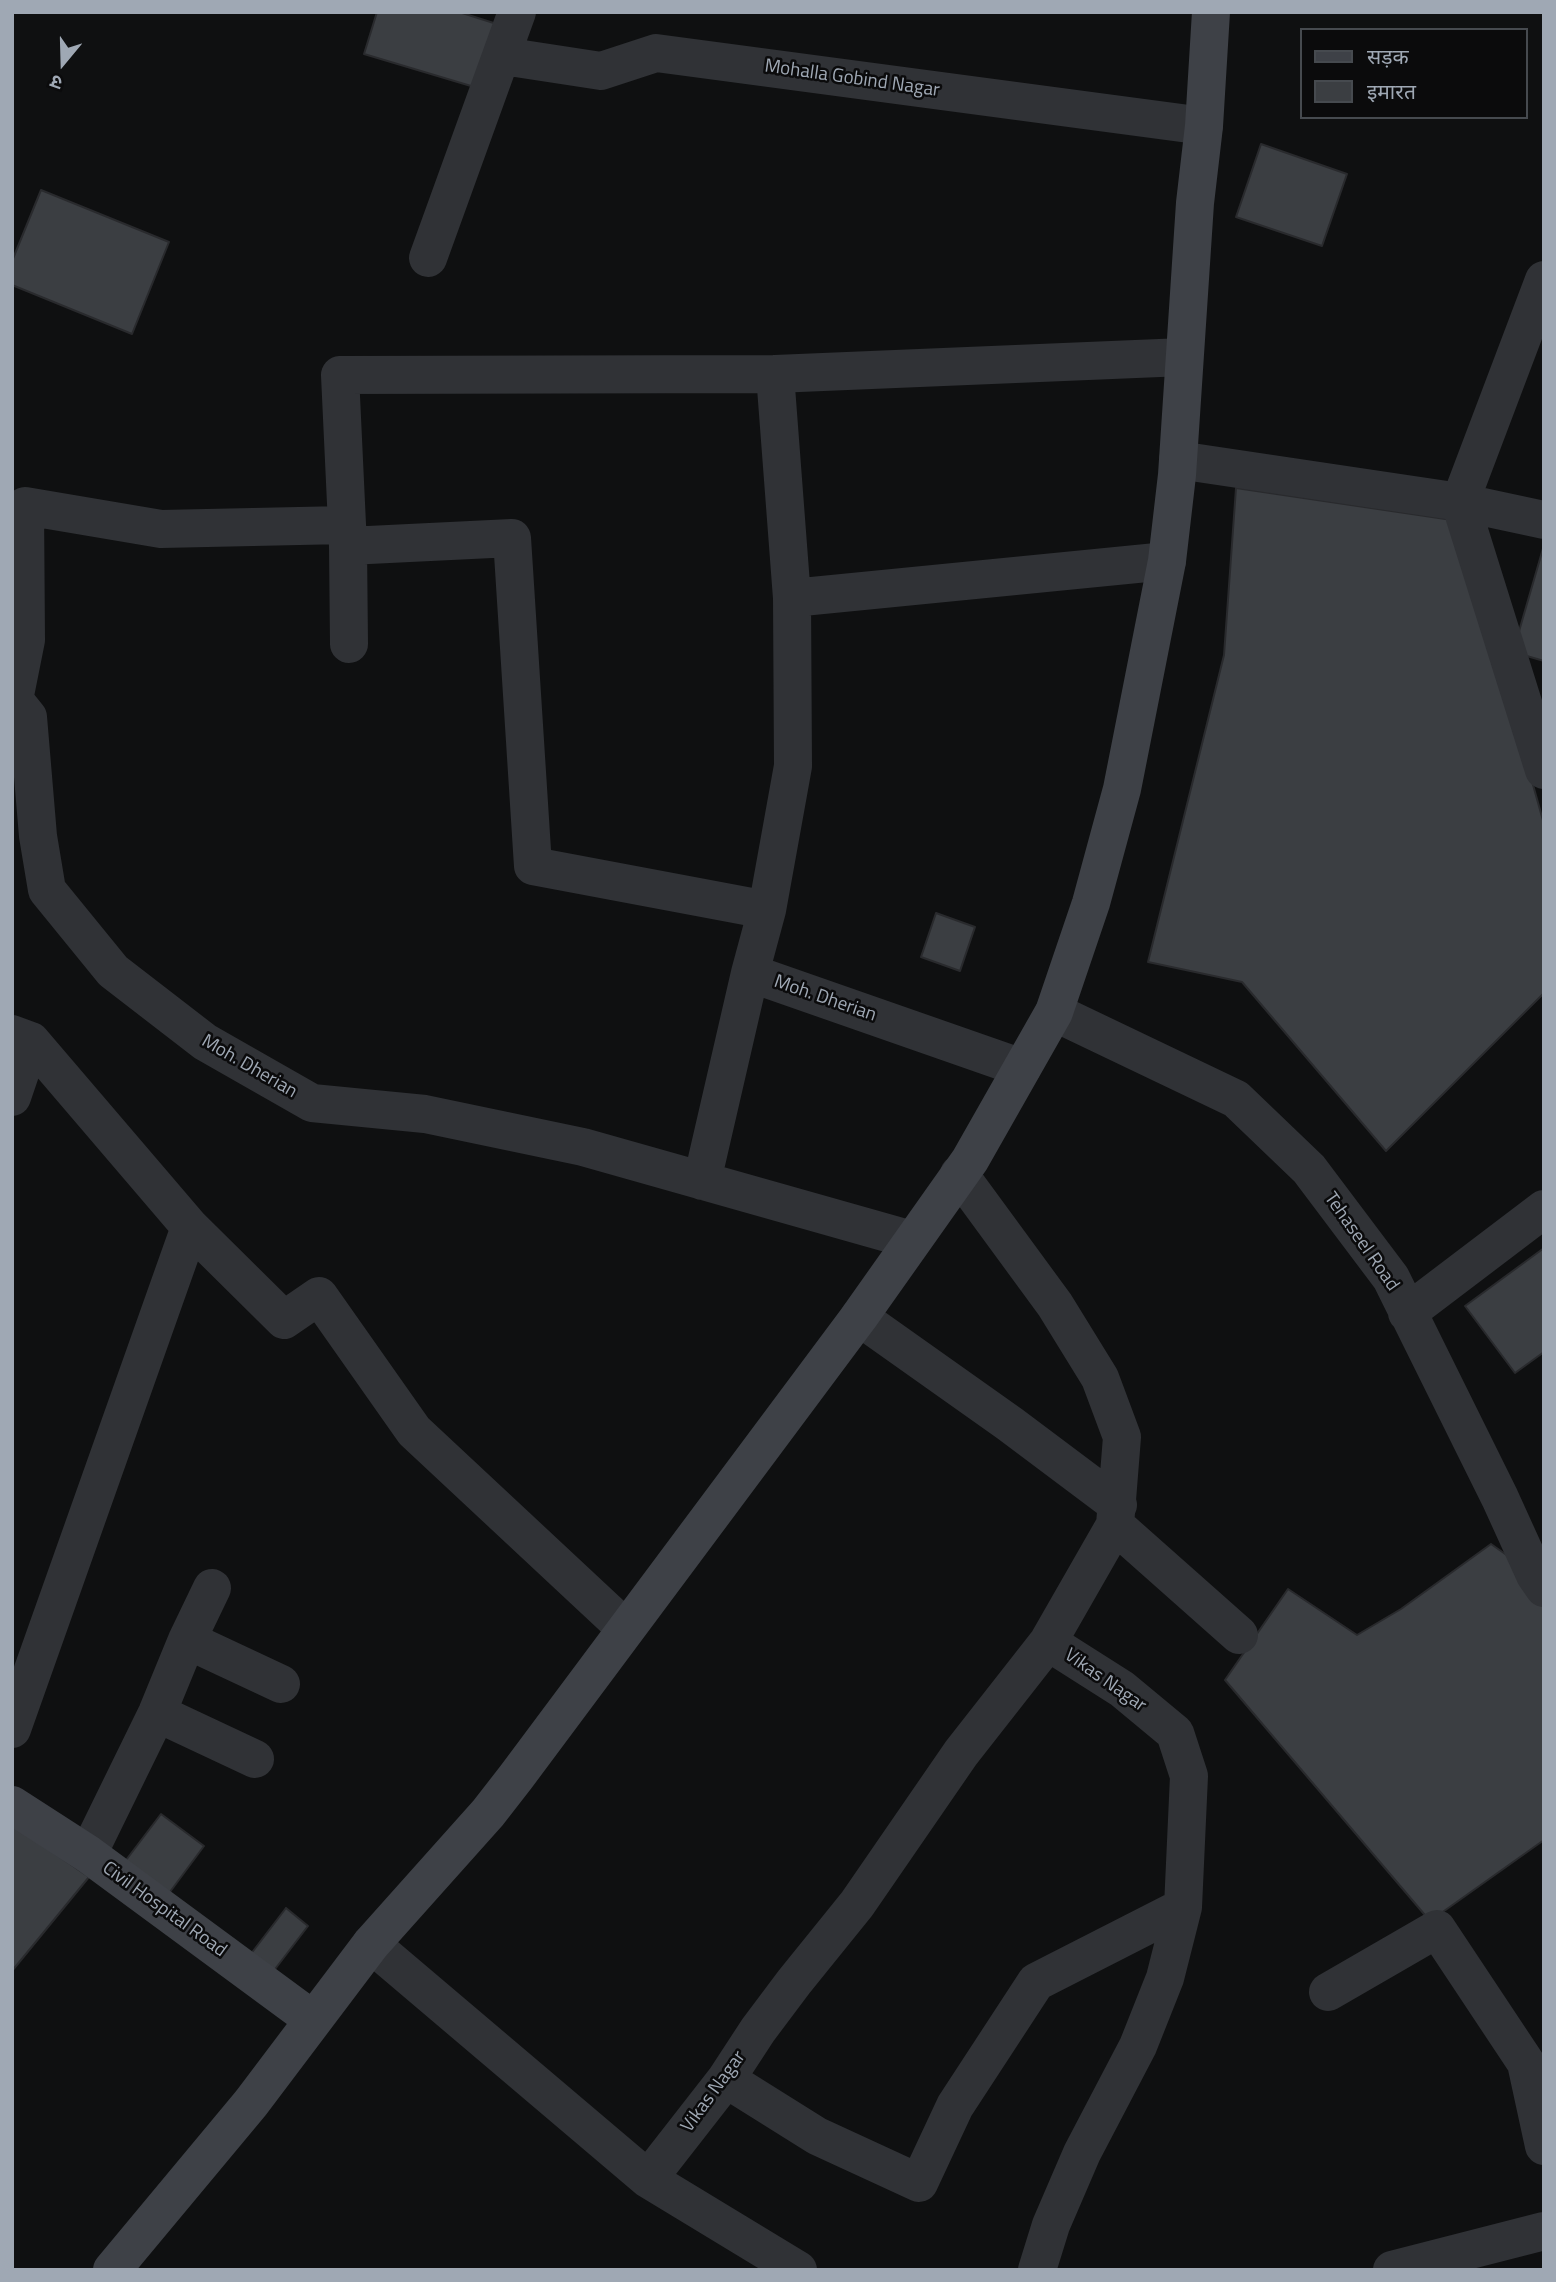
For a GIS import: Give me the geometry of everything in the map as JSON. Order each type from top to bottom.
[{"type":"street","points":[[428,258],[517,12]]},
{"type":"street","points":[[112,2270],[251,2103],[371,1944],[488,1813],[859,1317],[959,1174],[1014,1085],[1054,1012],[1091,903],[1122,789],[1167,561],[1178,460],[1195,203],[1204,126],[1210,12]]},
{"type":"street","name":"Mohalla Gobind Nagar","points":[[503,56],[601,71],[656,53],[1204,126]]},
{"type":"street","points":[[1544,280],[1460,502],[1544,770]]},
{"type":"street","points":[[349,644],[340,375],[775,374],[1184,358]]},
{"type":"street","points":[[750,973],[767,910],[793,766],[792,598],[775,374]]},
{"type":"street","points":[[1178,460],[1460,502],[1544,520]]},
{"type":"street","points":[[13,698],[26,640],[25,506],[161,529],[347,536],[512,538],[533,866],[767,910]]},
{"type":"street","points":[[792,598],[1167,561]]},
{"type":"street","name":"Moh. Dherian","points":[[13,698],[27,717],[38,836],[47,890],[113,971],[205,1042],[312,1103],[438,1117],[583,1147],[912,1240]]},
{"type":"street","name":"Moh. Dherian","points":[[702,1181],[750,973],[1022,1068]]},
{"type":"street","name":"Tehaseel Road","points":[[1054,1012],[1236,1099],[1309,1169],[1391,1278],[1541,1578]]},
{"type":"street","points":[[12,1097],[22,1037]]},
{"type":"street","points":[[22,1037],[190,1227],[284,1320],[319,1296],[414,1431],[625,1628]]},
{"type":"street","points":[[959,1174],[1055,1305],[1100,1378],[1122,1437],[1116,1515],[1048,1642]]},
{"type":"street","points":[[1407,1313],[1544,1209]]},
{"type":"street","points":[[12,1729],[190,1227]]},
{"type":"street","points":[[859,1317],[1010,1424],[1116,1515],[1239,1635]]},
{"type":"street","points":[[88,1854],[157,1713],[212,1588]]},
{"type":"street","points":[[187,1640],[281,1684]]},
{"type":"street","name":"Vikas Nagar","points":[[648,2179],[726,2079],[779,2001],[857,1904],[961,1753],[1048,1642],[1122,1689],[1175,1733],[1189,1776],[1183,1907],[1165,1978],[1138,2046],[1082,2152],[1051,2225],[1037,2270]]},
{"type":"street","points":[[157,1713],[255,1759]]},
{"type":"street","name":"Civil Hospital Road","points":[[12,1805],[88,1854],[312,2019]]},
{"type":"street","points":[[726,2079],[817,2136],[919,2183],[955,2106],[1036,1982],[1183,1907]]},
{"type":"street","points":[[1328,1992],[1437,1929],[1526,2063],[1544,2146]]},
{"type":"street","points":[[371,1944],[648,2179],[798,2270]]},
{"type":"street","points":[[1392,2270],[1544,2231]]},
{"type":"building","points":[[377,12],[459,12],[500,25],[481,89],[364,54]]},
{"type":"building","points":[[1261,144],[1347,174],[1322,246],[1236,217]]},
{"type":"building","points":[[41,190],[169,242],[132,334],[12,285],[12,261]]},
{"type":"building","points":[[1236,488],[1459,521],[1544,824],[1544,993],[1386,1151],[1242,982],[1148,962],[1224,655]]},
{"type":"building","points":[[1544,545],[1544,661],[1513,652]]},
{"type":"building","points":[[936,913],[975,927],[960,971],[921,957]]},
{"type":"building","points":[[1544,1248],[1544,1352],[1515,1373],[1465,1306]]},
{"type":"building","points":[[1491,1544],[1535,1575],[1544,1591],[1544,1840],[1430,1921],[1225,1680],[1288,1589],[1357,1635],[1401,1609]]},
{"type":"building","points":[[161,1814],[204,1846],[164,1900],[120,1868]]},
{"type":"building","points":[[12,1824],[89,1877],[12,1971]]},
{"type":"building","points":[[286,1908],[308,1926],[269,1977],[247,1959]]}]
